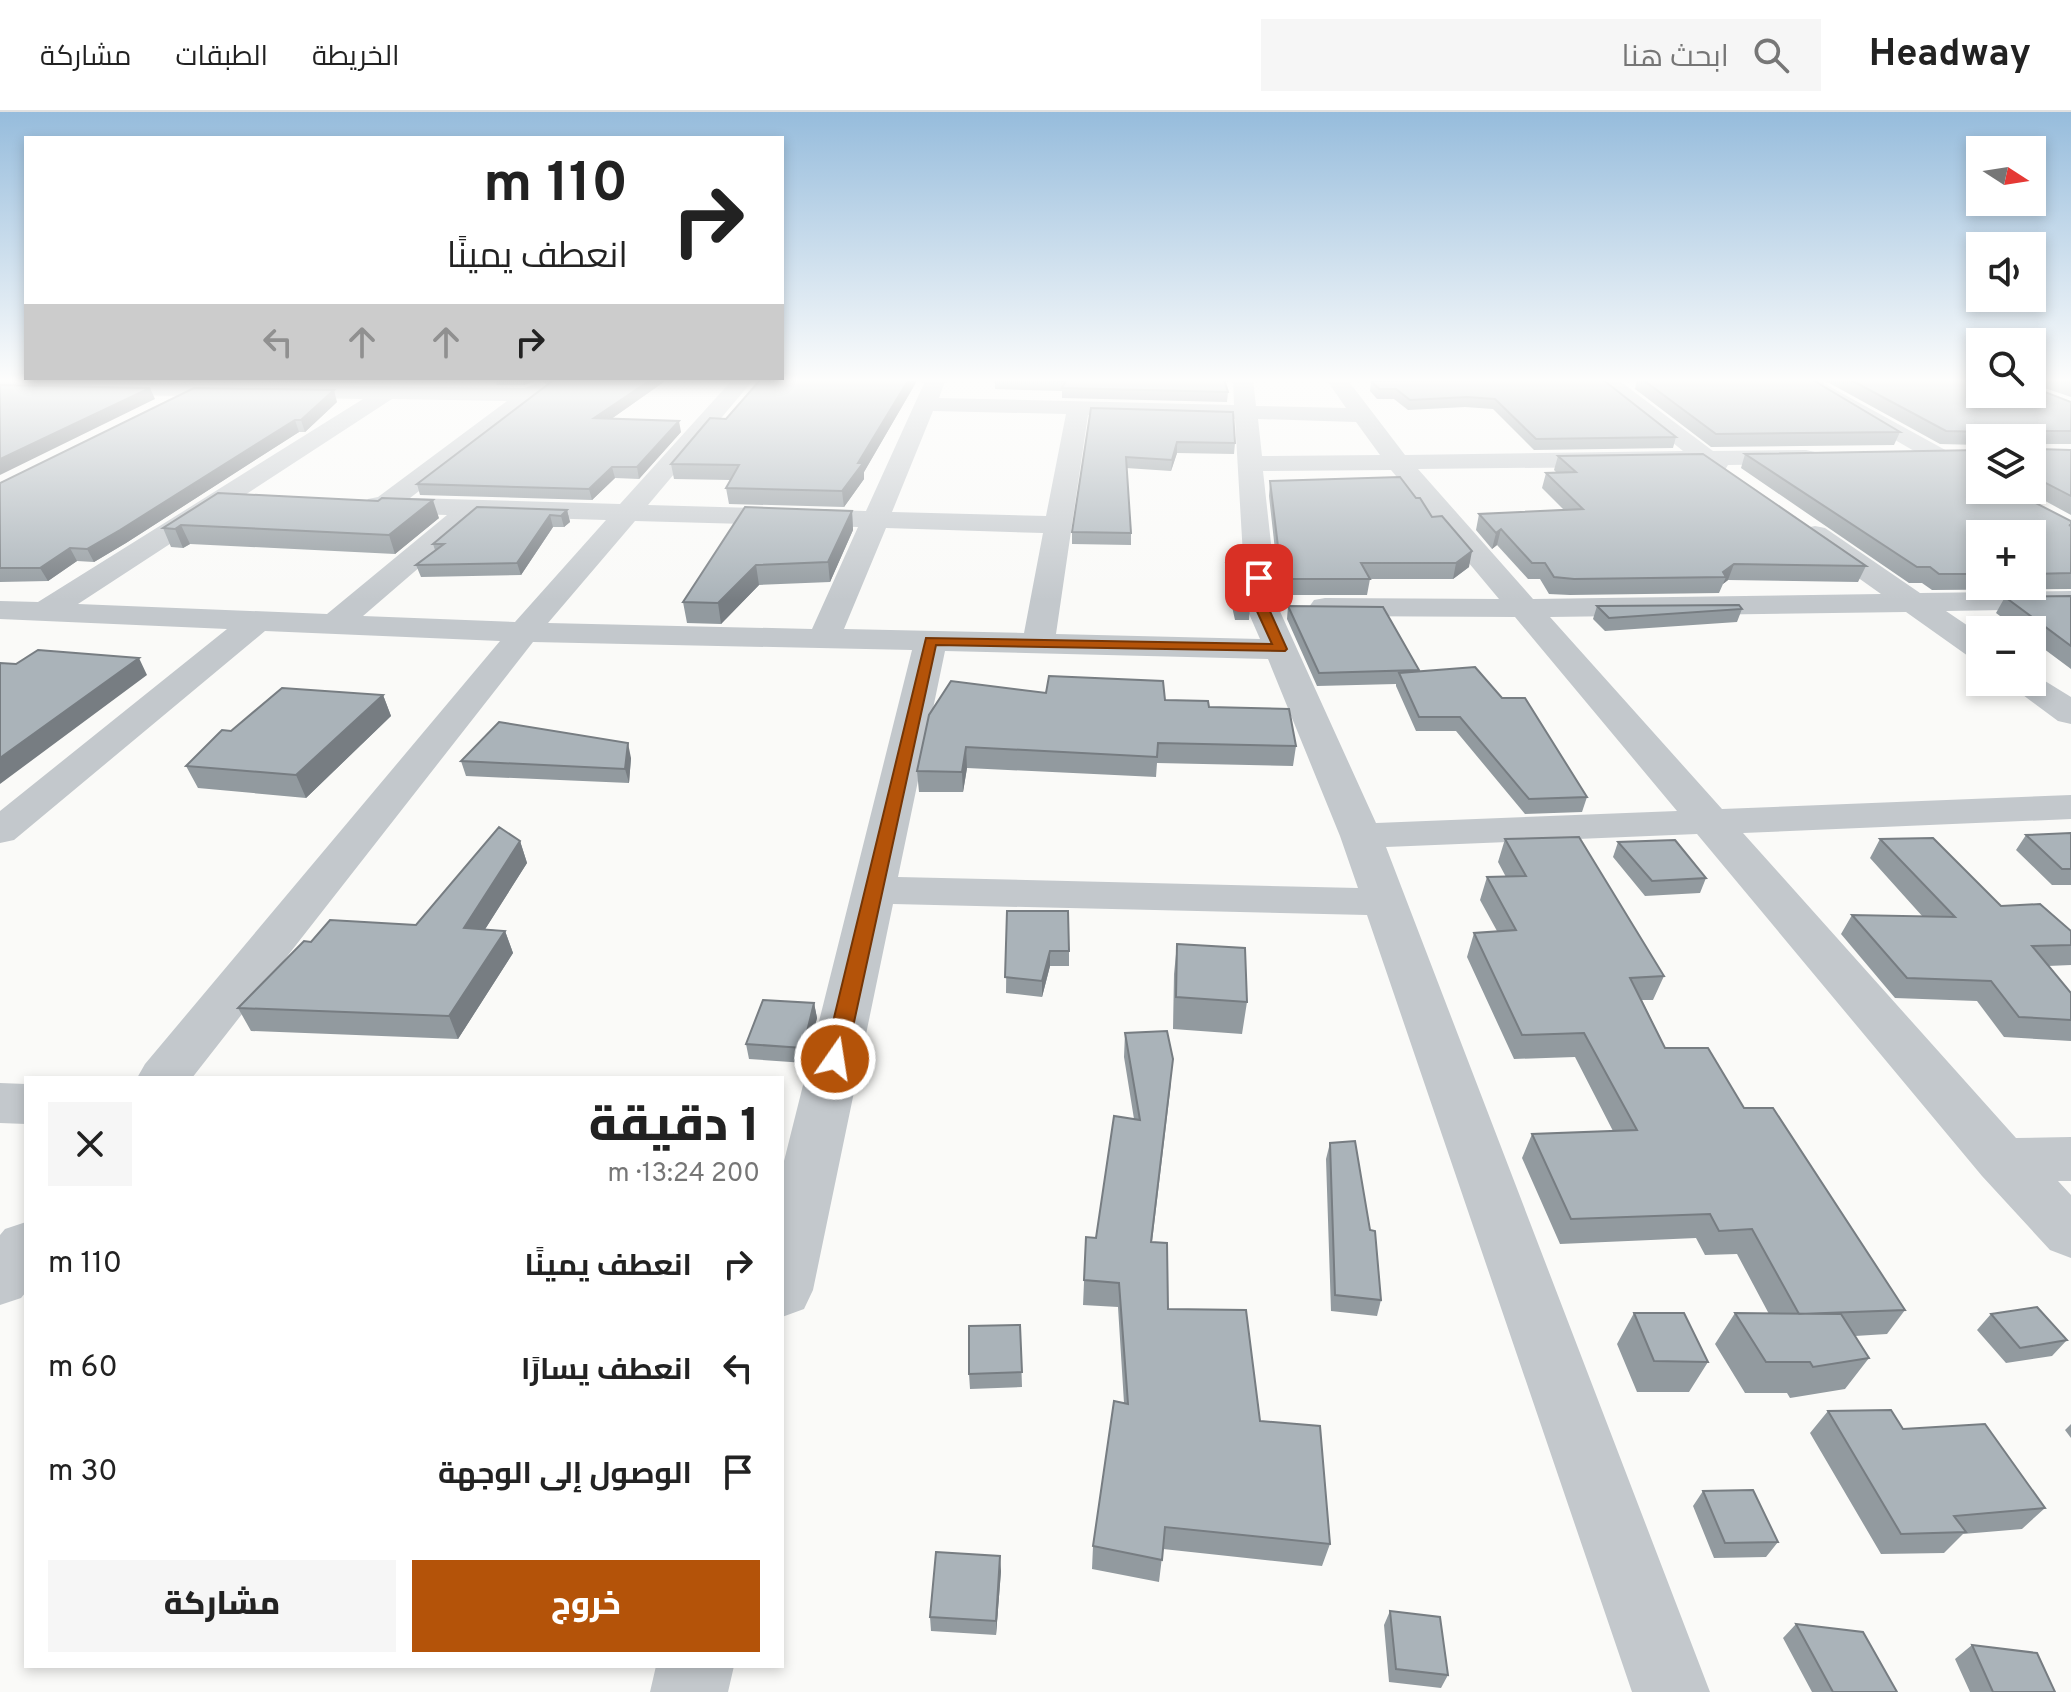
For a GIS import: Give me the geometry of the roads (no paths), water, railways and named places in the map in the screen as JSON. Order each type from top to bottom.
[{"type":"street","points":[[44,612],[293,453]]},
{"type":"street","points":[[384,505],[452,453]]},
{"type":"street","points":[[165,1076],[525,632],[680,453]]},
{"type":"street","points":[[824,639],[904,453]]},
{"type":"street","points":[[1038,643],[1070,453]]},
{"type":"street","points":[[1249,453],[1271,628],[1361,836],[1671,1692]]},
{"type":"street","points":[[1392,453],[2002,1160],[2071,1233]]},
{"type":"street","points":[[1698,453],[1745,486]]},
{"type":"street","points":[[1934,454],[1966,471]]},
{"type":"street","points":[[1889,455],[1966,454]]},
{"type":"street","points":[[1250,464],[1828,456]]},
{"type":"street","points":[[219,500],[264,502]]},
{"type":"street","points":[[354,504],[1058,525]]},
{"type":"street","points":[[334,624],[473,507]]},
{"type":"street","points":[[1798,522],[1966,639]]},
{"type":"street","points":[[0,610],[525,632],[1038,643],[1525,608],[2071,600]]},
{"type":"street","points":[[0,831],[257,621]]},
{"type":"street","points":[[784,1273],[799,1142],[873,890],[931,641]]},
{"type":"street","points":[[2046,695],[2071,713]]},
{"type":"street","points":[[0,797],[40,799]]},
{"type":"street","points":[[1361,836],[2071,807]]},
{"type":"street","points":[[873,890],[1385,902]]},
{"type":"street","points":[[0,1103],[24,1104]]},
{"type":"street","points":[[2002,1160],[2071,1159]]},
{"type":"street","points":[[0,1279],[24,1249]]},
{"type":"street","points":[[689,1692],[695,1668]]}]
